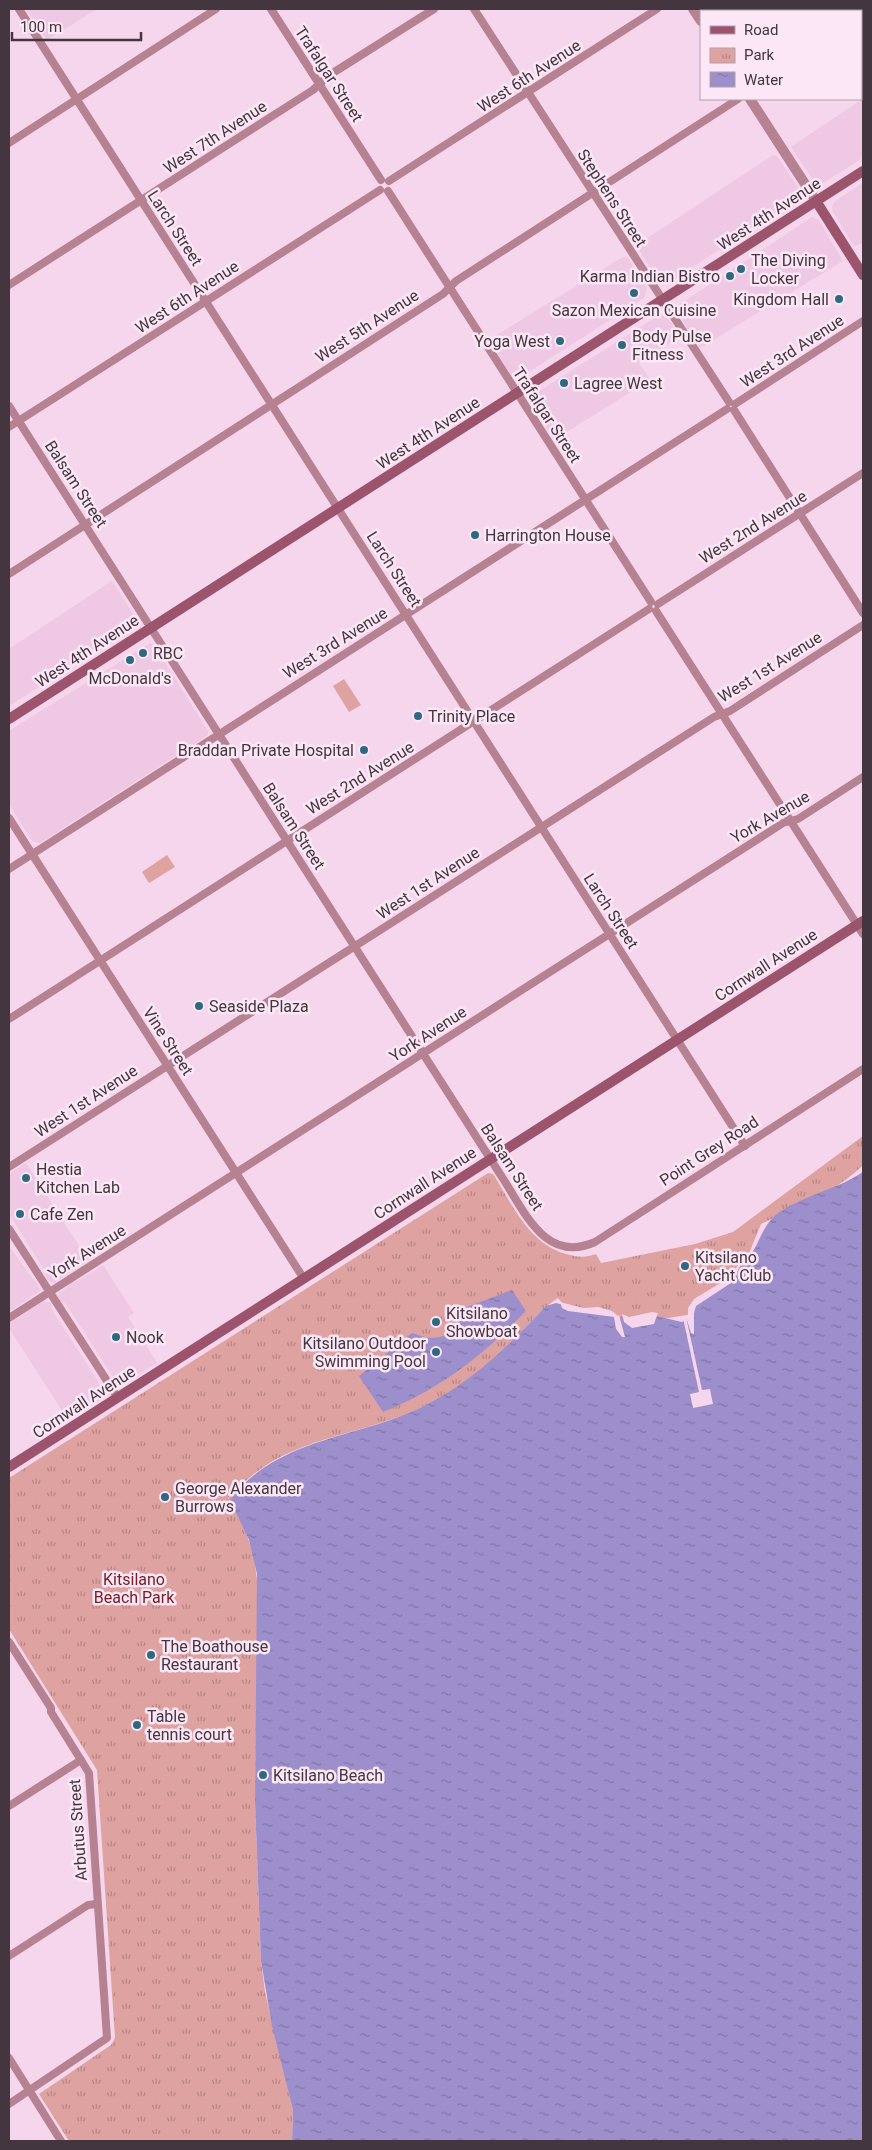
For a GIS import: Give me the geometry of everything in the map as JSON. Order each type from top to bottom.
[{"type":"main road","name":"West 4th Avenue","points":[[9,719],[863,171]]},
{"type":"main road","points":[[816,201],[863,275]]},
{"type":"main road","name":"Cornwall Avenue","points":[[9,1467],[860,923]]},
{"type":"street","name":"Larch Street","points":[[19,9],[610,933],[744,1146]]},
{"type":"street","points":[[9,143],[216,9]]},
{"type":"street","name":"Trafalgar Street","points":[[271,9],[385,181]]},
{"type":"street","name":"West 7th Avenue","points":[[9,285],[319,84],[328,76],[434,9]]},
{"type":"street","name":"Stephens Street","points":[[474,9],[863,613]]},
{"type":"street","name":"West 6th Avenue","points":[[385,181],[528,93],[657,9]]},
{"type":"street","points":[[693,9],[700,20]]},
{"type":"street","name":"West 5th Avenue","points":[[9,574],[272,405],[449,288],[456,281],[736,100]]},
{"type":"street","points":[[751,100],[816,201]]},
{"type":"street","points":[[385,181],[391,185],[384,190],[378,184],[385,181]]},
{"type":"street","name":"Trafalgar Street","points":[[384,190],[517,393],[790,821],[860,923],[863,934]]},
{"type":"street","name":"West 6th Avenue","points":[[9,427],[384,190]]},
{"type":"street","name":"West 3rd Avenue","points":[[9,869],[863,321]]},
{"type":"street","name":"Balsam Street","points":[[9,406],[537,1231],[552,1243],[567,1247]]},
{"type":"street","name":"West 2nd Avenue","points":[[9,1019],[863,474]]},
{"type":"street","name":"West 1st Avenue","points":[[9,1167],[717,715],[723,714],[863,626]]},
{"type":"street","name":"York Avenue","points":[[9,1318],[783,823],[798,819],[863,777]]},
{"type":"street","name":"Vine Street","points":[[9,818],[304,1279]]},
{"type":"street","name":"Point Grey Road","points":[[567,1247],[581,1247],[595,1242],[863,1069]]},
{"type":"street","points":[[9,1228],[118,1398]]},
{"type":"street","name":"Arbutus Street","points":[[9,1642],[89,1774],[107,2038],[30,2091]]},
{"type":"street","points":[[9,1806],[81,1760]]},
{"type":"street","points":[[9,1956],[88,1905],[97,1904]]},
{"type":"street","points":[[9,2058],[61,2141]]},
{"type":"street","points":[[9,2104],[30,2091]]},
{"type":"shaded area","points":[[26,9],[97,9],[47,40]]},
{"type":"shaded area","points":[[862,100],[863,158],[823,183],[816,184],[791,147]]},
{"type":"shaded area","points":[[773,155],[777,156],[800,190],[800,197],[668,283],[659,282],[637,247],[638,244]]},
{"type":"shaded area","points":[[863,183],[863,243],[854,246],[833,212],[832,206],[835,201]]},
{"type":"shaded area","points":[[812,217],[819,220],[843,261],[700,348],[677,312],[677,306]]},
{"type":"shaded area","points":[[623,257],[627,257],[647,289],[644,298],[521,377],[511,375],[490,342],[495,336]]},
{"type":"shaded area","points":[[659,315],[667,317],[680,336],[639,363],[650,380],[554,440],[531,403],[533,395]]},
{"type":"shaded area","points":[[112,581],[136,618],[134,626],[9,706],[9,649]]},
{"type":"shaded area","points":[[150,643],[154,645],[208,731],[208,735],[40,843],[32,841],[9,804],[9,731]]},
{"type":"shaded area","points":[[26,1163],[88,1260],[54,1283],[47,1280],[45,1271],[9,1214],[9,1174]]},
{"type":"shaded area","points":[[9,1246],[41,1290],[9,1312]]},
{"type":"shaded area","points":[[103,1265],[134,1313],[128,1317],[157,1363],[123,1384],[117,1382],[111,1374],[66,1304],[60,1301],[57,1295],[73,1282],[78,1281]]},
{"type":"shaded area","points":[[43,1301],[51,1303],[52,1310],[98,1381],[103,1394],[101,1399],[68,1420],[9,1328],[9,1323]]},
{"type":"green space","points":[[344,679],[361,705],[349,712],[333,686]]},
{"type":"green space","points":[[167,855],[175,867],[149,883],[142,872]]},
{"type":"green space","name":"Kitsilano Beach Park","points":[[863,1136],[863,1165],[828,1191],[761,1224],[743,1268],[692,1314],[621,1326],[564,1305],[558,1298],[539,1314],[491,1362],[446,1394],[399,1417],[301,1448],[278,1458],[256,1472],[237,1490],[243,1523],[254,1557],[258,1588],[255,1802],[261,1961],[265,1992],[293,2110],[292,2141],[69,2141],[39,2094],[111,2045],[115,2038],[97,1770],[9,1629],[9,1478],[488,1173],[493,1174],[523,1222],[542,1242],[553,1249],[570,1255],[584,1257],[596,1254],[601,1263],[695,1244],[733,1232]]},
{"type":"water","points":[[863,1172],[863,2141],[292,2141],[293,2110],[272,2026],[261,1961],[255,1802],[257,1574],[249,1540],[230,1500],[249,1479],[271,1463],[294,1451],[397,1418],[422,1407],[457,1387],[503,1349],[546,1306],[556,1303],[583,1310],[598,1310],[620,1320],[622,1317],[629,1320],[652,1315],[682,1322],[688,1318],[696,1305],[734,1275],[753,1251],[765,1228],[776,1215],[801,1200],[843,1183]]},
{"type":"water","name":"Kitsilano Outdoor Swimming Pool","points":[[512,1290],[526,1311],[510,1327],[477,1356],[443,1381],[404,1403],[383,1412],[359,1376],[412,1333],[431,1338],[445,1335],[456,1325],[464,1308]]},
{"type":"pier","points":[[745,1257],[731,1283],[696,1306],[694,1334],[691,1333],[686,1317],[702,1390],[710,1389],[713,1404],[693,1408],[690,1394],[699,1392],[683,1318],[688,1316],[688,1308],[694,1299],[727,1279]]},
{"type":"pier","points":[[560,1302],[583,1308],[598,1307],[612,1311],[619,1315],[625,1337],[622,1337],[616,1329],[614,1317],[568,1311],[562,1308]]},
{"type":"pier","points":[[652,1312],[658,1313],[654,1324],[632,1328],[624,1322],[622,1314],[629,1317]]},
{"type":"place","name":"The Diving Locker","points":[[741,269]]},
{"type":"place","name":"Karma Indian Bistro","points":[[730,276]]},
{"type":"place","name":"Sazon Mexican Cuisine","points":[[634,293]]},
{"type":"place","name":"Kingdom Hall","points":[[839,299]]},
{"type":"place","name":"Yoga West","points":[[560,341]]},
{"type":"place","name":"Body Pulse Fitness","points":[[622,345]]},
{"type":"place","name":"Lagree West","points":[[564,383]]},
{"type":"place","name":"Harrington House","points":[[475,535]]},
{"type":"place","name":"RBC","points":[[143,653]]},
{"type":"place","name":"McDonald's","points":[[130,660]]},
{"type":"place","name":"Trinity Place","points":[[418,716]]},
{"type":"place","name":"Braddan Private Hospital","points":[[364,750]]},
{"type":"place","name":"Seaside Plaza","points":[[199,1006]]},
{"type":"place","name":"Hestia Kitchen Lab","points":[[26,1178]]},
{"type":"place","name":"Cafe Zen","points":[[20,1214]]},
{"type":"place","name":"Kitsilano Yacht Club","points":[[685,1266]]},
{"type":"place","name":"Kitsilano Showboat","points":[[436,1322]]},
{"type":"place","name":"Nook","points":[[116,1337]]},
{"type":"place","name":"Kitsilano Outdoor Swimming Pool","points":[[436,1352]]},
{"type":"place","name":"George Alexander Burrows","points":[[165,1497]]},
{"type":"place","name":"The Boathouse Restaurant","points":[[151,1655]]},
{"type":"place","name":"Table tennis court","points":[[137,1725]]},
{"type":"place","name":"Kitsilano Beach","points":[[263,1775]]}]
